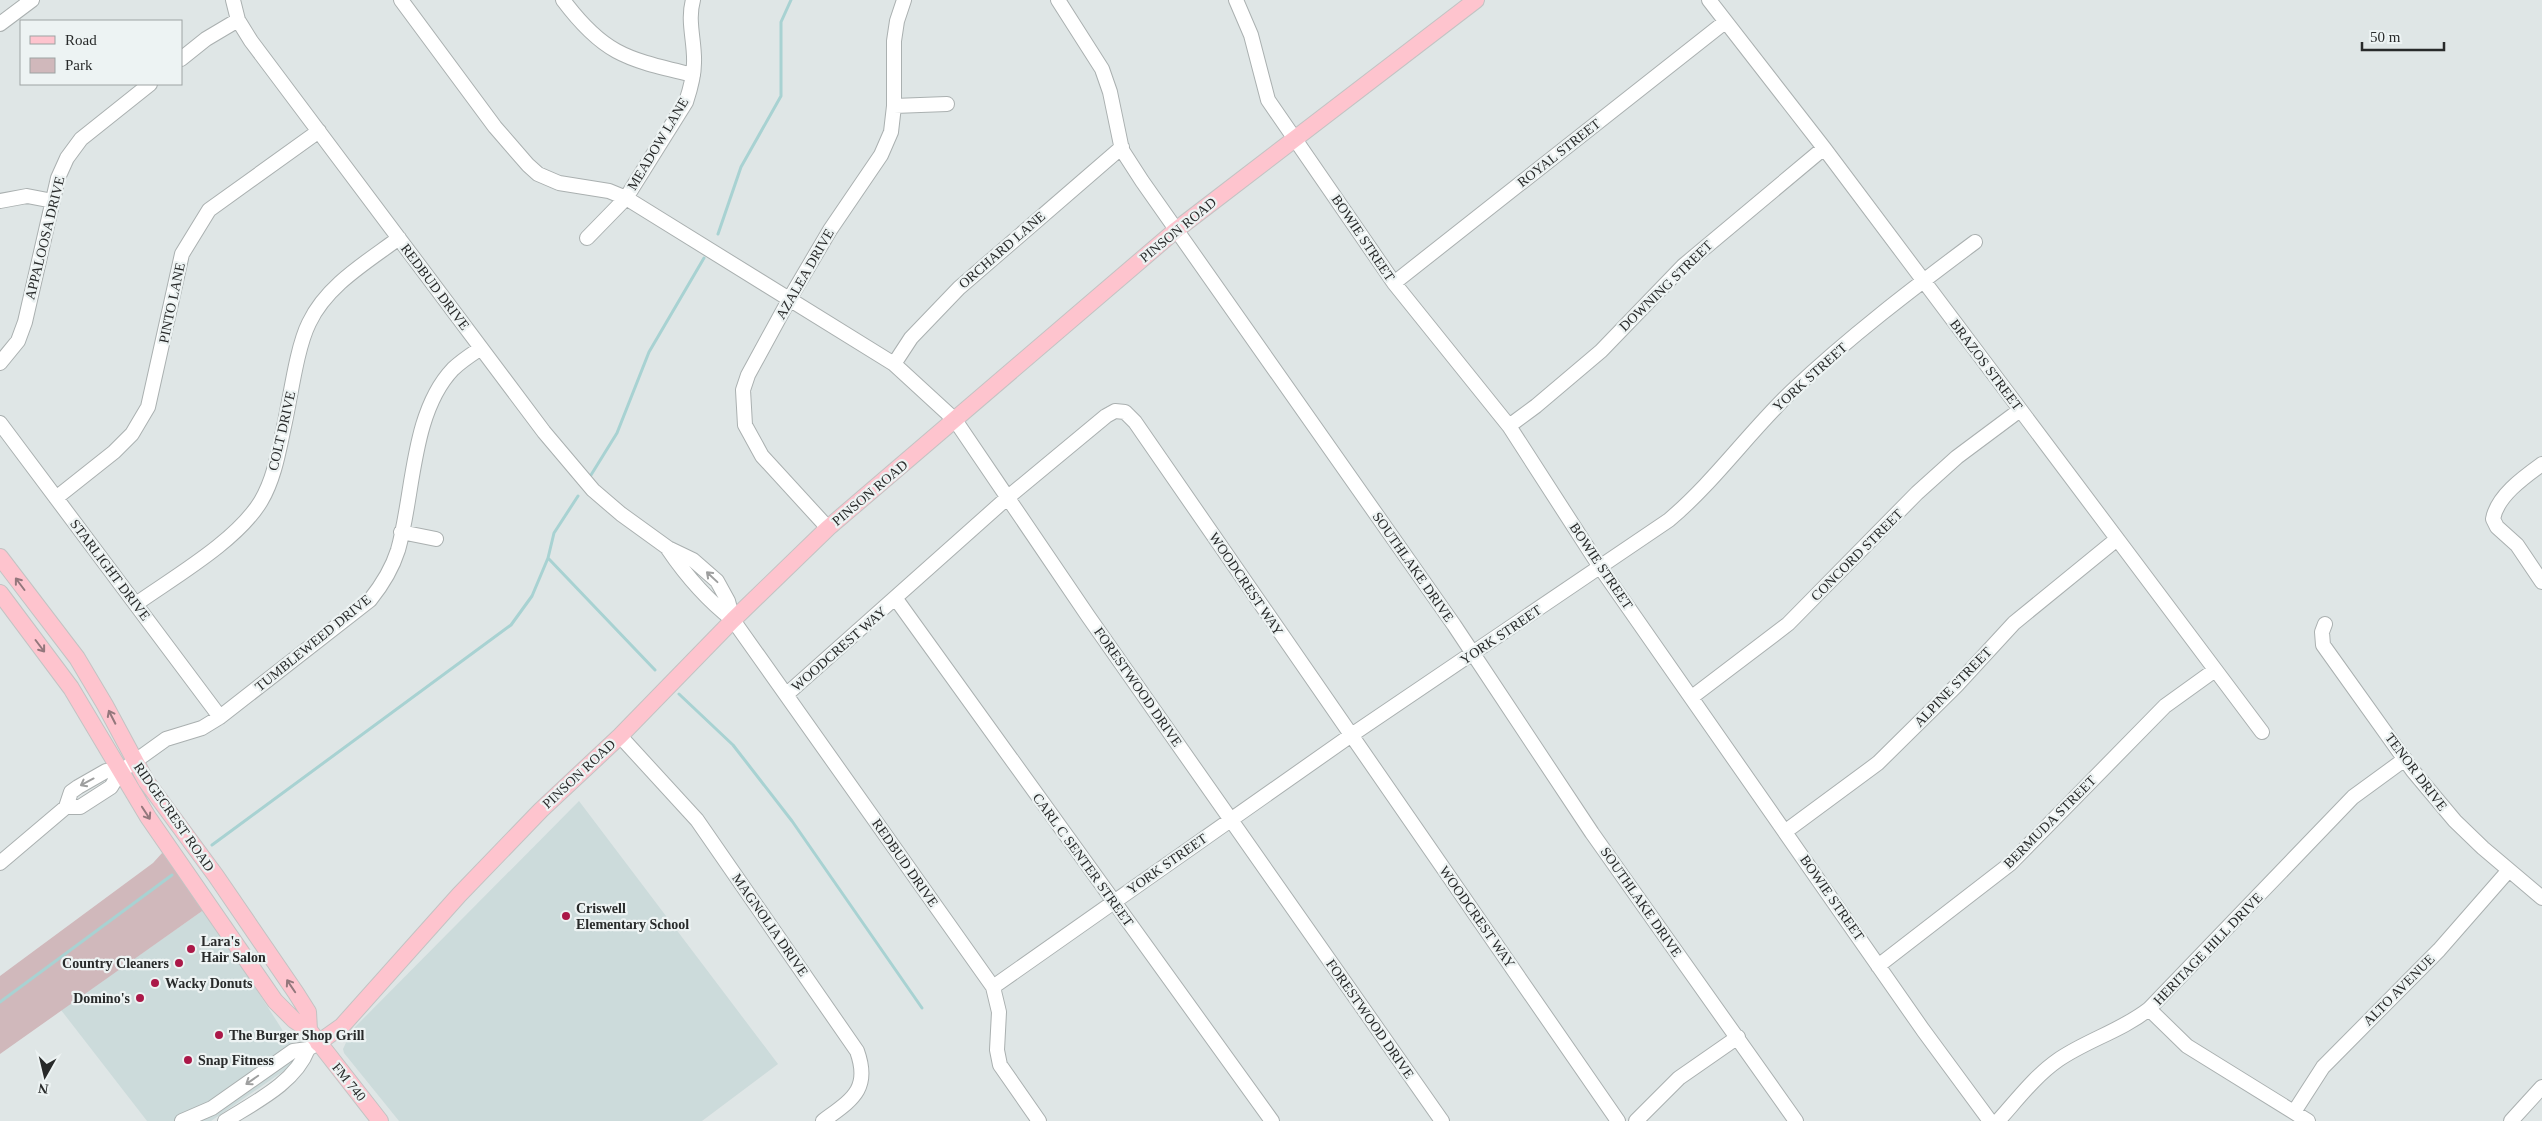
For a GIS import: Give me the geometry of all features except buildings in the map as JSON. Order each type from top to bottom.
[{"type":"main road","name":"PINSON ROAD","points":[[312,1041],[342,1026],[508,843],[620,736],[732,620],[828,528],[1176,230],[1476,0]]},
{"type":"main road","name":"RIDGECREST ROAD","points":[[0,557],[77,658],[106,705],[134,761],[296,993],[308,1012],[312,1041]]},
{"type":"main road","name":"RIDGECREST ROAD","points":[[0,593],[71,688],[120,772],[275,1001],[312,1041]]},
{"type":"main road","name":"FM 740","points":[[312,1041],[380,1121]]},
{"type":"street","points":[[0,24],[32,0]]},
{"type":"street","name":"REDBUD DRIVE","points":[[233,0],[238,20],[251,41],[544,432],[593,490],[621,514],[668,548],[692,560],[717,581],[728,601],[732,620]]},
{"type":"street","name":"FORESTWOOD DRIVE","points":[[401,0],[495,128],[538,174],[559,183],[609,191],[626,198],[894,364],[955,420],[1007,498],[1442,1121]]},
{"type":"street","points":[[563,0],[601,42],[617,53],[693,75]]},
{"type":"street","name":"MEADOW LANE","points":[[587,238],[626,198],[686,102],[694,63],[690,16],[693,0]]},
{"type":"street","name":"AZALEA DRIVE","points":[[828,528],[762,456],[745,425],[743,390],[748,375],[790,298],[830,230],[881,156],[891,132],[894,106],[894,42],[897,21],[904,0]]},
{"type":"street","name":"SOUTHLAKE DRIVE","points":[[1058,0],[1102,69],[1110,92],[1122,147],[1176,230],[1472,654],[1592,833],[1796,1121]]},
{"type":"street","name":"BOWIE STREET","points":[[1236,0],[1251,35],[1268,100],[1394,283],[1509,426],[1600,567],[1878,966],[1990,1121]]},
{"type":"street","name":"BRAZOS STREET","points":[[1709,0],[1824,148],[2262,732]]},
{"type":"street","points":[[182,58],[206,39],[238,20]]},
{"type":"street","name":"ROYAL STREET","points":[[1394,283],[1725,22]]},
{"type":"street","name":"APPALOOSA DRIVE","points":[[0,364],[18,341],[25,322],[58,178],[67,158],[81,139],[149,85]]},
{"type":"street","points":[[894,106],[947,104]]},
{"type":"street","name":"PINTO LANE","points":[[56,498],[114,452],[132,434],[148,407],[182,254],[209,210],[319,131]]},
{"type":"street","name":"ORCHARD LANE","points":[[894,364],[911,338],[959,288],[1122,147]]},
{"type":"street","name":"DOWNING STREET","points":[[1509,426],[1536,406],[1601,351],[1690,260],[1824,148]]},
{"type":"street","points":[[0,201],[27,196],[53,201]]},
{"type":"street","name":"COLT DRIVE","points":[[136,604],[224,540],[245,522],[261,501],[274,471],[308,323],[326,297],[349,275],[399,238]]},
{"type":"street","name":"YORK STREET","points":[[993,987],[1350,736],[1669,520],[1688,504],[1750,433],[1792,390],[1923,280],[1975,242]]},
{"type":"street","name":"TUMBLEWEED DRIVE","points":[[0,863],[66,807],[80,807],[105,791],[114,784],[120,772],[166,738],[202,728],[220,717],[370,600],[386,579],[398,551],[424,424],[435,396],[453,369],[480,348]]},
{"type":"street","name":"CONCORD STREET","points":[[1692,697],[1788,624],[1917,493],[1957,457],[2020,410]]},
{"type":"street","name":"WOODCREST WAY","points":[[787,694],[896,599],[1007,498],[1106,416],[1116,411],[1125,412],[1135,422],[1350,736],[1618,1121]]},
{"type":"street","name":"STARLIGHT DRIVE","points":[[0,423],[220,717]]},
{"type":"street","points":[[2542,464],[2514,486],[2496,509],[2493,519],[2497,527],[2517,546],[2542,582]]},
{"type":"street","points":[[402,532],[436,538]]},
{"type":"street","name":"ALPINE STREET","points":[[1786,832],[1878,763],[1956,686],[2014,623],[2067,577],[2117,539]]},
{"type":"street","name":"REDBUD DRIVE","points":[[668,548],[683,572],[709,602],[732,620],[787,694],[993,987],[999,1012],[997,1050],[1000,1065],[1039,1121]]},
{"type":"street","name":"CARL C SENTER STREET","points":[[896,599],[1272,1121]]},
{"type":"street","name":"TENOR DRIVE","points":[[2325,624],[2322,632],[2324,645],[2405,759],[2455,821],[2542,898]]},
{"type":"street","name":"BERMUDA STREET","points":[[1878,966],[2010,864],[2165,706],[2215,670]]},
{"type":"street","name":"MAGNOLIA DRIVE","points":[[620,736],[697,820],[857,1051],[863,1067],[861,1082],[856,1095],[823,1121]]},
{"type":"street","name":"HERITAGE HILL DRIVE","points":[[1998,1121],[2042,1072],[2059,1058],[2124,1026],[2149,1009],[2354,797],[2405,759]]},
{"type":"street","name":"ALTO AVENUE","points":[[2294,1112],[2323,1067],[2439,950],[2509,870]]},
{"type":"street","points":[[2149,1009],[2187,1046],[2308,1121]]},
{"type":"street","points":[[1636,1121],[1679,1078],[1738,1037]]},
{"type":"street","points":[[182,1121],[212,1108],[292,1051],[312,1041]]},
{"type":"street","points":[[225,1121],[277,1087],[302,1065],[312,1041]]},
{"type":"street","points":[[2511,1121],[2542,1086]]},
{"type":"shaded area","name":"Criswell Elementary School","points":[[579,801],[778,1064],[702,1121],[399,1121],[344,1053],[343,1049],[352,1030]]},
{"type":"shaded area","points":[[205,909],[301,1059],[211,1121],[147,1121],[61,1010]]},
{"type":"green space","points":[[163,852],[205,909],[0,1054],[0,976],[153,863]]},
{"type":"waterway","points":[[718,234],[741,167],[781,96],[781,22],[791,0]]},
{"type":"waterway","points":[[591,475],[617,433],[649,352],[704,258]]},
{"type":"waterway","points":[[212,845],[511,625],[532,596],[548,558],[554,533],[578,496]]},
{"type":"waterway","points":[[548,558],[655,670]]},
{"type":"waterway","points":[[679,694],[733,745],[792,821],[922,1008]]},
{"type":"waterway","points":[[0,1002],[172,875]]},
{"type":"place","name":"Criswell Elementary School","points":[[566,916]]},
{"type":"place","name":"Lara's Hair Salon","points":[[191,949]]},
{"type":"place","name":"Country Cleaners","points":[[179,963]]},
{"type":"place","name":"Wacky Donuts","points":[[155,983]]},
{"type":"place","name":"Domino's","points":[[140,998]]},
{"type":"place","name":"The Burger Shop Grill","points":[[219,1035]]},
{"type":"place","name":"Snap Fitness","points":[[188,1060]]}]
